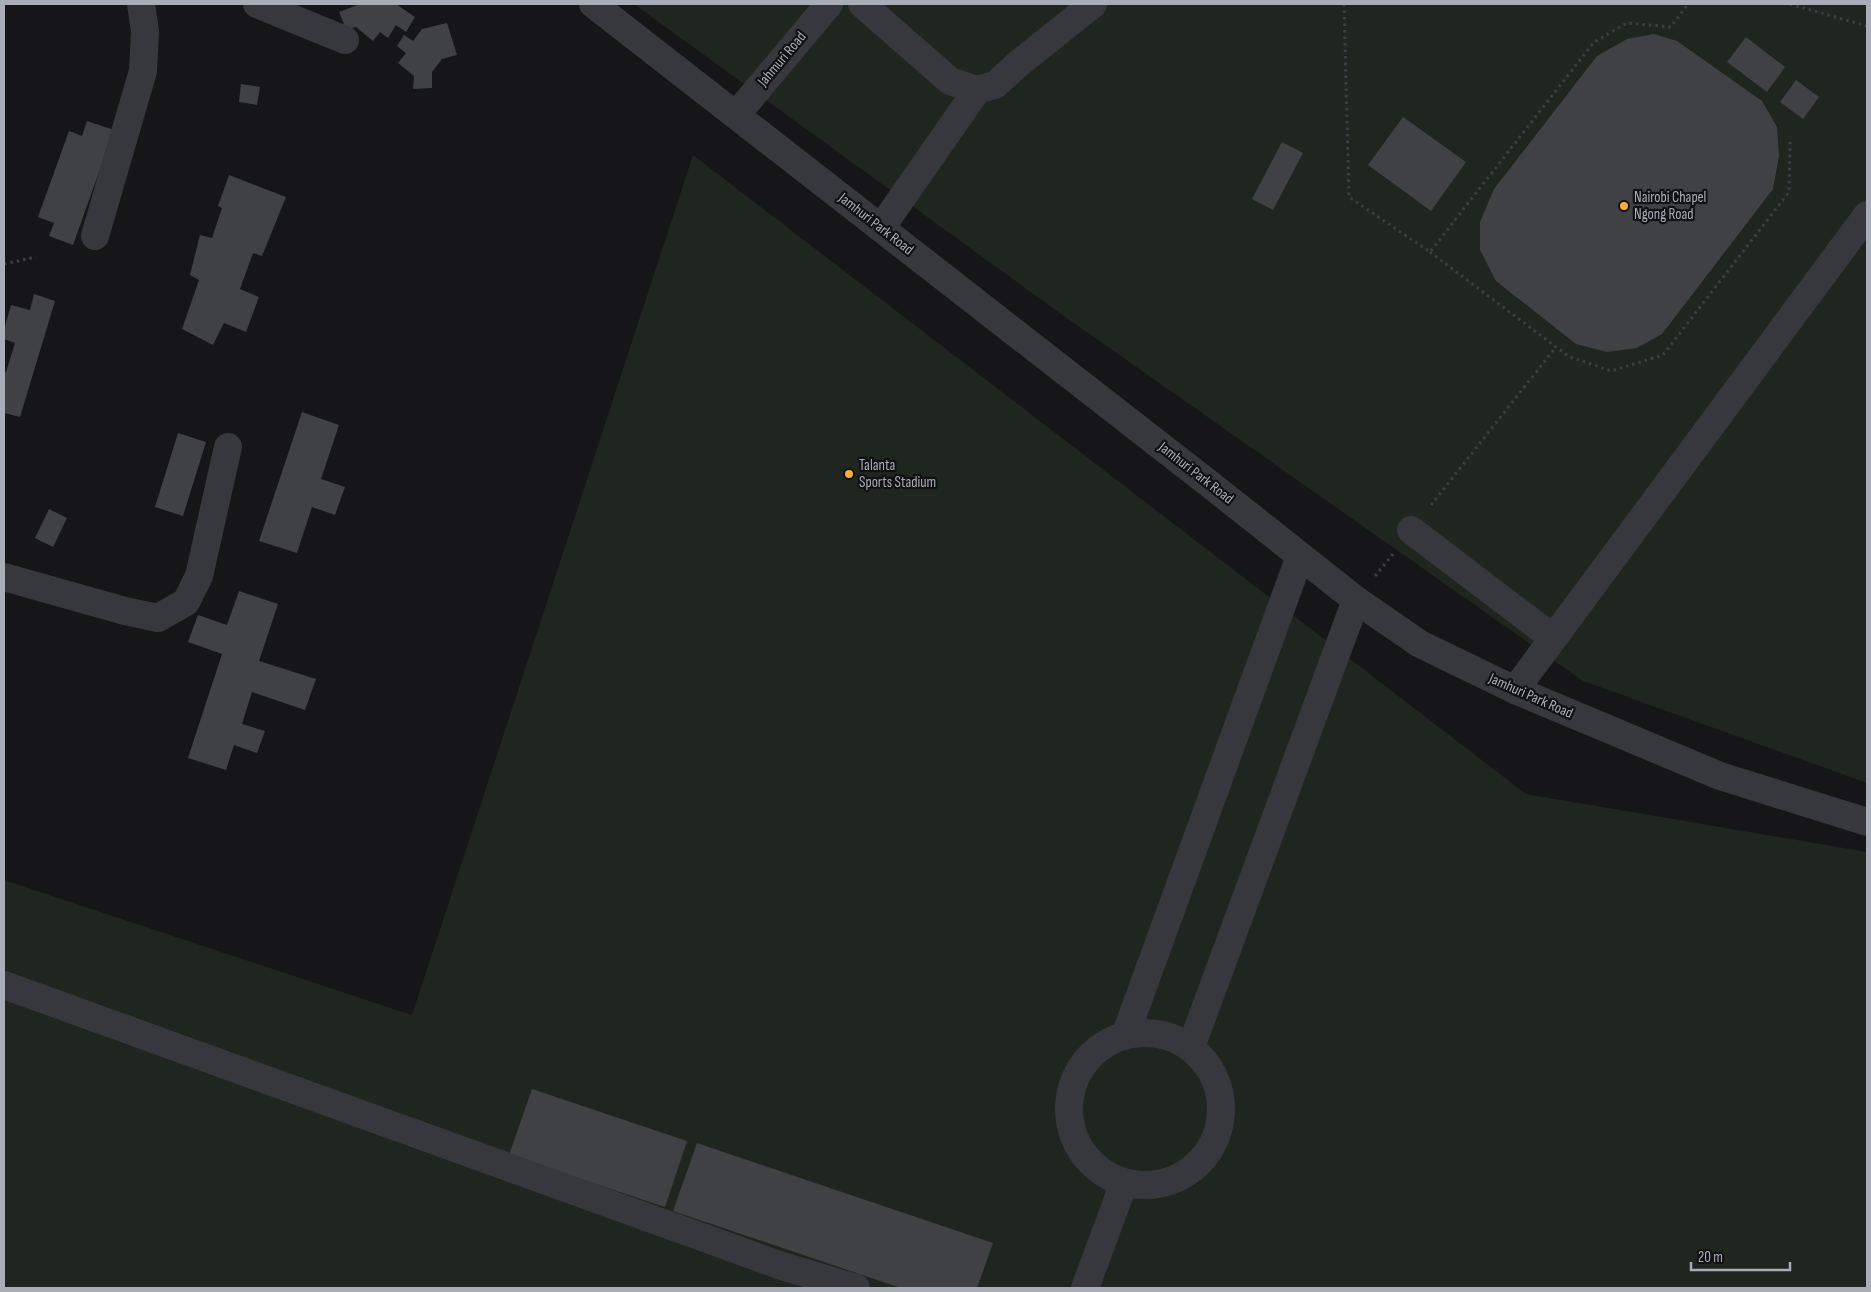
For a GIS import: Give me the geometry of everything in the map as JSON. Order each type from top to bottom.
[{"type":"street","points":[[95,236],[143,71],[145,31],[141,4]]},
{"type":"street","points":[[257,4],[345,40]]},
{"type":"street","name":"Jamhuri Park Road","points":[[592,4],[1356,600],[1420,644],[1515,690],[1720,776],[1867,822]]},
{"type":"street","name":"Jahmuri Road","points":[[736,115],[829,4]]},
{"type":"street","points":[[862,4],[950,81],[977,90],[995,85],[1018,64],[1093,4]]},
{"type":"street","points":[[881,228],[977,90]]},
{"type":"street","points":[[1515,690],[1867,215]]},
{"type":"street","points":[[4,577],[125,611],[158,618],[186,602],[199,576],[228,447]]},
{"type":"street","points":[[1411,530],[1553,638]]},
{"type":"street","points":[[1125,1036],[1300,556]]},
{"type":"street","points":[[1191,1047],[1356,600]]},
{"type":"street","points":[[4,985],[782,1266],[856,1288]]},
{"type":"street","points":[[1143,1032],[1169,1036],[1191,1047],[1208,1065],[1219,1087],[1222,1111],[1218,1135],[1206,1156],[1188,1173],[1165,1184],[1141,1186],[1117,1182],[1094,1168],[1078,1148],[1069,1123],[1069,1096],[1078,1072],[1095,1051],[1117,1037],[1125,1036],[1143,1032]]},
{"type":"street","points":[[1085,1288],[1124,1183]]},
{"type":"path","points":[[1344,4],[1349,197],[1430,252],[1568,356],[1611,371],[1663,355],[1789,192],[1790,142]]},
{"type":"path","points":[[1430,252],[1594,42],[1627,23],[1671,27],[1688,4]]},
{"type":"path","points":[[1790,4],[1867,26]]},
{"type":"path","points":[[4,264],[36,257]]},
{"type":"path","points":[[1356,600],[1556,347]]},
{"type":"shaded area","points":[[634,4],[1867,4],[1867,783],[1583,681],[1054,309]]},
{"type":"shaded area","name":"Talanta Sports Stadium","points":[[693,155],[1526,794],[1867,852],[1867,1288],[4,1288],[4,880],[412,1015]]},
{"type":"building","points":[[360,4],[396,4],[415,17],[406,32],[396,25],[388,38],[380,32],[373,41],[356,27],[346,29],[339,12]]},
{"type":"building","points":[[447,23],[457,55],[442,59],[432,72],[432,88],[413,89],[414,76],[398,63],[406,53],[397,46],[404,35],[413,41],[422,29]]},
{"type":"building","name":"Nairobi Chapel Ngong Road","points":[[1654,34],[1677,41],[1762,101],[1777,127],[1779,156],[1773,189],[1662,334],[1637,348],[1607,352],[1576,344],[1496,281],[1480,250],[1480,222],[1494,189],[1597,56],[1627,39]]},
{"type":"building","points":[[1746,37],[1785,67],[1767,92],[1727,62]]},
{"type":"building","points":[[1796,80],[1819,97],[1803,119],[1780,102]]},
{"type":"building","points":[[241,84],[260,87],[257,105],[239,102]]},
{"type":"building","points":[[1403,117],[1466,162],[1431,211],[1368,165]]},
{"type":"building","points":[[87,121],[114,130],[73,245],[49,236],[54,223],[38,217],[69,131],[82,136]]},
{"type":"building","points":[[1282,142],[1303,153],[1273,210],[1252,199]]},
{"type":"building","points":[[229,175],[286,197],[262,256],[253,253],[240,289],[259,297],[246,332],[224,323],[213,345],[182,329],[199,280],[190,275],[200,235],[212,238],[222,208],[218,206]]},
{"type":"building","points":[[34,294],[55,301],[20,417],[4,413],[4,371],[6,372],[15,343],[4,339],[4,330],[11,305],[30,310]]},
{"type":"building","points":[[302,412],[339,425],[321,479],[345,487],[335,515],[312,507],[297,553],[259,541]]},
{"type":"building","points":[[178,433],[206,442],[183,516],[155,507]]},
{"type":"building","points":[[49,509],[67,518],[53,547],[35,538]]},
{"type":"building","points":[[239,591],[278,604],[259,661],[316,679],[305,710],[252,692],[242,724],[265,731],[257,753],[234,745],[226,770],[188,758],[222,654],[188,642],[198,615],[227,625]]},
{"type":"building","points":[[532,1089],[687,1141],[665,1207],[509,1155]]},
{"type":"building","points":[[697,1143],[993,1243],[977,1288],[901,1288],[673,1211]]},
{"type":"place","name":"Nairobi Chapel Ngong Road","points":[[1624,206]]},
{"type":"place","name":"Talanta Sports Stadium","points":[[849,474]]}]
